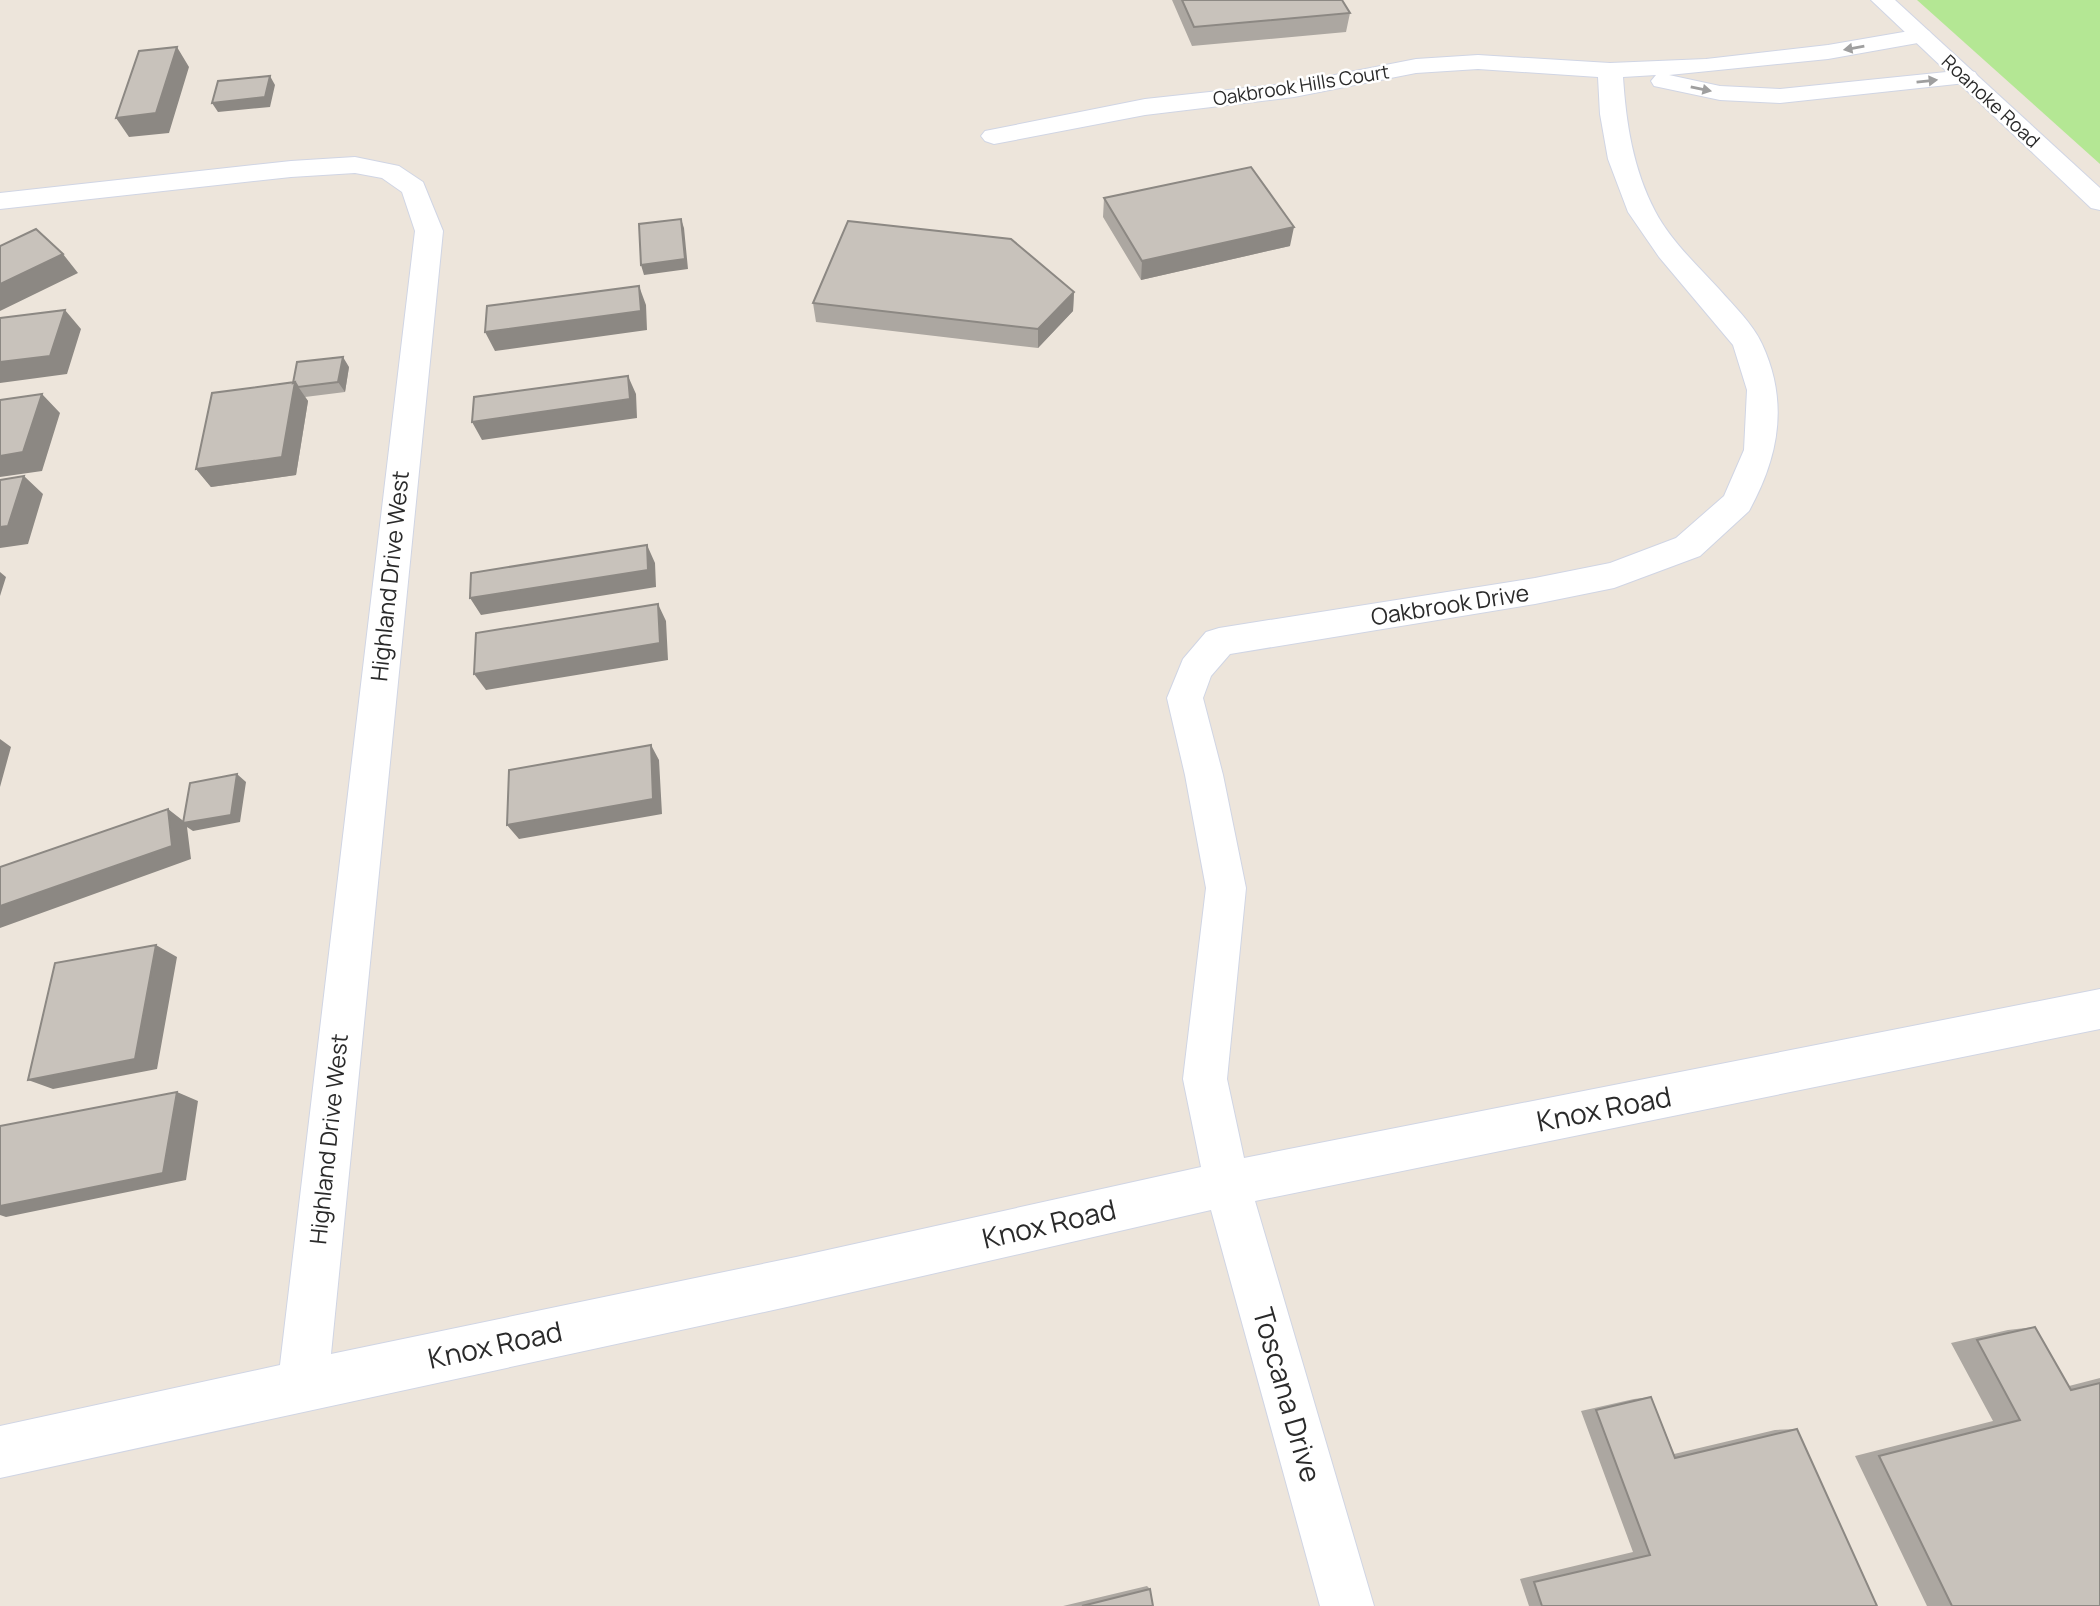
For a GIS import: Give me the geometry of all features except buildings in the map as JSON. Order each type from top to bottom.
[{"type":"street","name":"Roanoke Road","points":[[1882,0],[2100,202]]},
{"type":"street","name":"Oakbrook Hills Court","points":[[994,136],[1145,107],[1294,90],[1416,66],[1478,62],[1610,70],[1706,66],[1828,52],[1921,36]]},
{"type":"street","name":"Oakbrook Hills Court","points":[[1610,70],[1720,93],[1780,96],[1966,77]]},
{"type":"street","name":"Oakbrook Drive","points":[[1227,1184],[1205,1079],[1226,888],[1204,775],[1185,698],[1196,669],[1219,642],[1535,592],[1614,575],[1688,547],[1737,503],[1760,450],[1762,390],[1747,343],[1669,251],[1642,212],[1621,159],[1613,114],[1610,70]]},
{"type":"street","name":"Highland Drive West","points":[[0,201],[291,169],[355,165],[390,172],[414,188],[429,231],[303,1385]]},
{"type":"street","name":"Knox Road","points":[[0,1452],[303,1385],[771,1287],[1227,1184],[2100,1009]]},
{"type":"street","name":"Toscana Drive","points":[[1227,1184],[1347,1606]]},
{"type":"green space","points":[[1917,0],[2100,0],[2100,164]]}]
